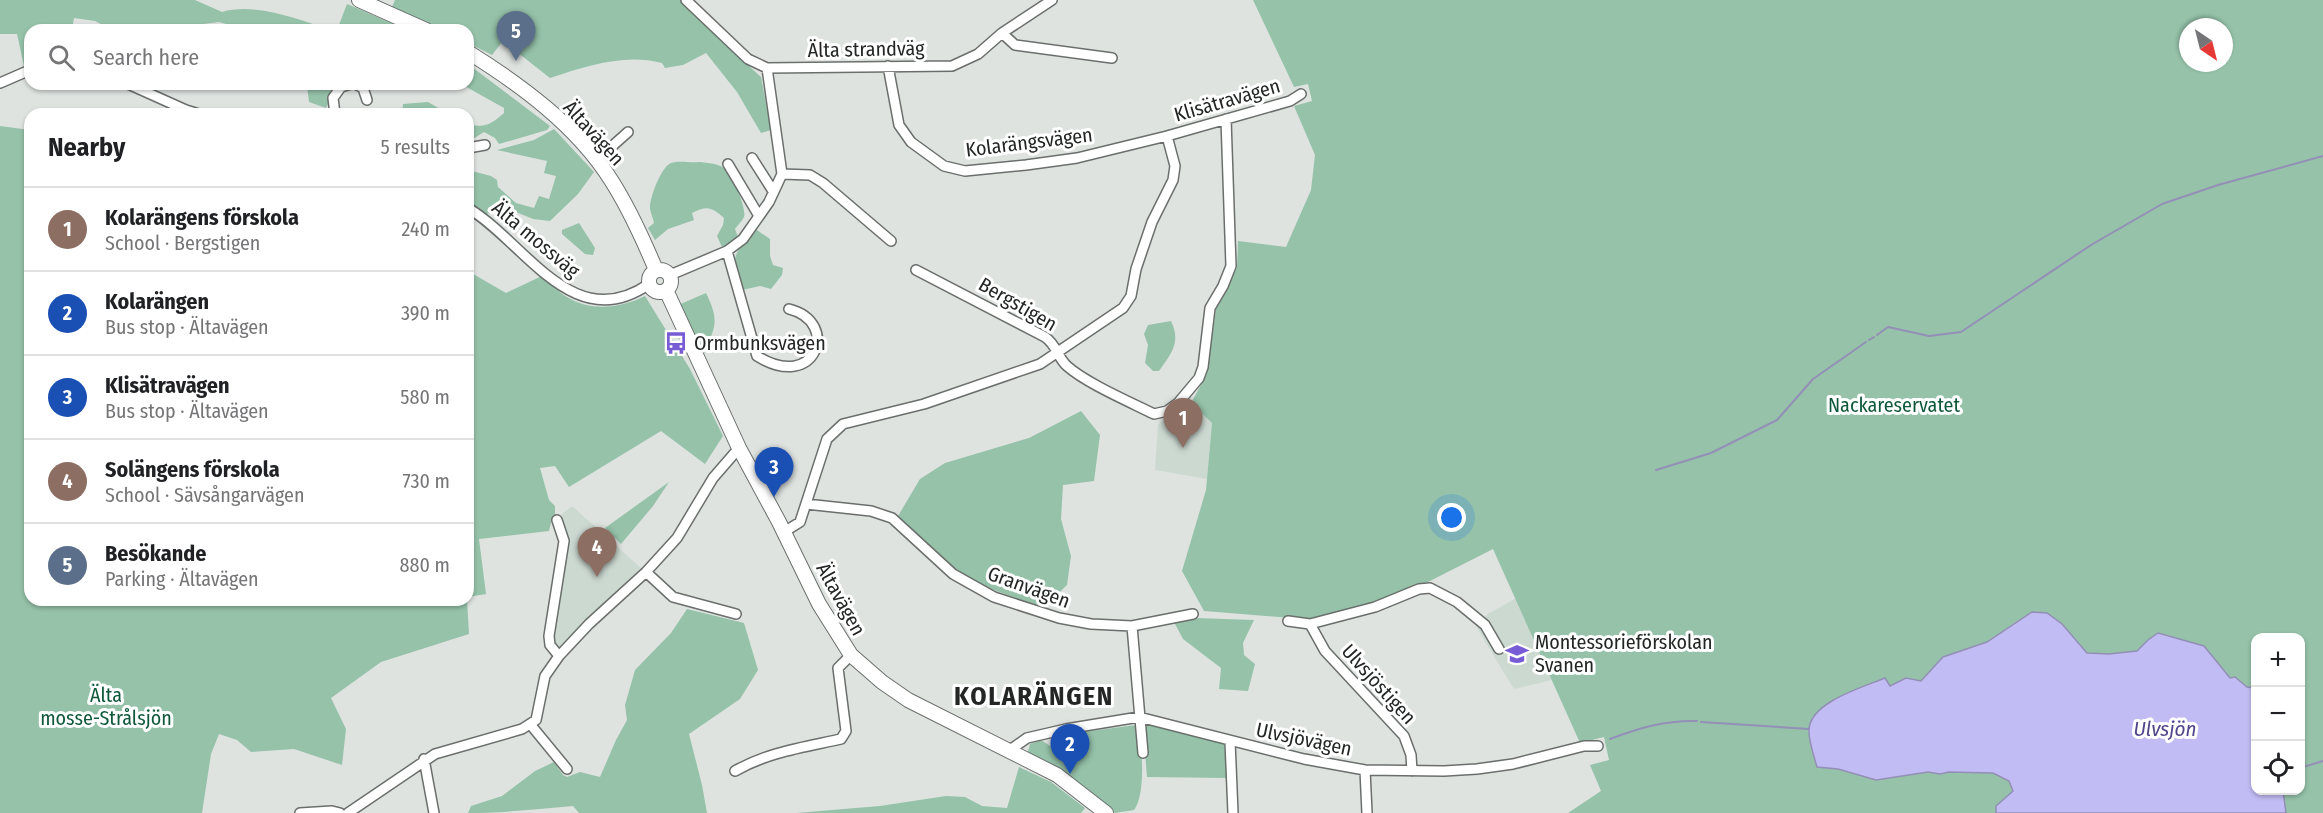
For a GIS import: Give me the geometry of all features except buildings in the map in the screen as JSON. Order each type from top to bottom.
[{"type":"main road","points":[[359,0],[413,24]]},
{"type":"main road","name":"Ältavägen","points":[[474,56],[527,93],[556,118],[589,152],[610,178],[625,202],[663,273]]},
{"type":"main road","points":[[663,273],[670,284],[666,290],[657,292],[649,285],[649,278],[663,273]]},
{"type":"main road","name":"Ältavägen","points":[[666,290],[739,448],[819,604],[851,655],[882,682],[908,700],[931,714],[1010,750],[1057,775],[1106,813]]},
{"type":"street","points":[[663,273],[727,251],[743,239],[759,216],[782,174],[767,68],[748,59],[686,0]]},
{"type":"street","name":"Älta strandväg","points":[[767,68],[952,66],[978,54],[1002,33],[1052,0]]},
{"type":"street","points":[[1002,33],[1015,45],[1112,58]]},
{"type":"street","name":"Kolarängsvägen","points":[[888,66],[899,125],[911,142],[944,166],[965,171],[1026,165],[1077,158],[1167,136]]},
{"type":"street","points":[[0,83],[24,73]]},
{"type":"street","points":[[141,90],[182,108]]},
{"type":"street","points":[[334,108],[333,98],[339,90]]},
{"type":"street","points":[[364,90],[367,100]]},
{"type":"street","name":"Klisätravägen","points":[[784,532],[800,522],[827,439],[843,424],[924,404],[1040,364],[1123,308],[1131,296],[1136,269],[1152,222],[1173,180],[1175,166],[1167,136],[1290,101],[1301,94]]},
{"type":"street","name":"Bergstigen","points":[[916,270],[1053,342],[1066,366],[1154,414],[1167,411],[1178,403],[1199,378],[1203,367],[1210,308],[1231,266],[1226,119]]},
{"type":"street","points":[[609,149],[628,132]]},
{"type":"street","points":[[474,147],[485,145]]},
{"type":"street","points":[[752,158],[773,191]]},
{"type":"street","points":[[728,164],[759,216]]},
{"type":"street","points":[[782,174],[801,173],[816,179],[891,241]]},
{"type":"street","name":"Älta mossväg","points":[[474,213],[561,286],[579,296],[601,302],[620,299],[649,285]]},
{"type":"street","points":[[727,251],[757,356],[770,364],[799,366],[809,360],[815,352],[816,333],[813,324],[800,312],[789,309]]},
{"type":"street","points":[[348,813],[424,759],[455,747],[522,729],[536,720],[545,676],[559,656],[589,624],[646,572],[677,538],[713,478],[739,448]]},
{"type":"street","name":"Granvägen","points":[[806,504],[871,511],[892,518],[953,574],[994,597],[1075,622],[1132,626],[1193,614]]},
{"type":"street","points":[[557,520],[564,541],[549,636],[550,645],[559,656]]},
{"type":"street","points":[[646,572],[673,597],[736,614]]},
{"type":"street","name":"Ulvsjöstigen","points":[[1288,621],[1310,624],[1375,607],[1419,589],[1430,588],[1457,602],[1485,624],[1499,649]]},
{"type":"street","name":"Ulvsjöstigen","points":[[1310,624],[1325,651],[1404,736],[1411,755],[1412,771]]},
{"type":"street","points":[[1132,626],[1143,753]]},
{"type":"street","points":[[735,771],[780,752],[842,739],[846,731],[838,668],[851,655]]},
{"type":"street","name":"Ulvsjövägen","points":[[1010,750],[1027,738],[1139,717],[1230,741],[1365,770],[1444,771],[1486,768],[1513,764],[1584,746],[1598,746]]},
{"type":"street","points":[[530,724],[567,770]]},
{"type":"street","points":[[1230,741],[1233,813]]},
{"type":"street","points":[[424,759],[434,813]]},
{"type":"street","points":[[1365,770],[1367,813]]},
{"type":"street","points":[[300,813],[332,811],[340,813]]},
{"type":"shaded area","points":[[1191,403],[1212,423],[1207,479],[1155,470],[1158,425],[1170,414]]},
{"type":"shaded area","points":[[572,506],[641,568],[585,620],[559,648],[553,641],[568,540],[561,515]]},
{"type":"shaded area","name":"Montessorieförskolan Svanen","points":[[1516,598],[1552,680],[1514,689],[1477,628],[1488,614]]},
{"type":"green space","points":[[0,0],[195,0],[222,12],[249,9],[292,17],[313,24],[226,24],[219,22],[101,24],[74,18],[73,24],[24,24],[24,66],[17,34],[0,34]]},
{"type":"green space","points":[[395,0],[684,0],[719,39],[761,77],[771,130],[761,133],[737,92],[706,53],[683,65],[665,68],[662,63],[648,60],[620,60],[592,65],[550,78],[503,41],[492,55],[474,46],[474,24],[428,24],[392,7]]},
{"type":"green space","name":"Nackareservatet","points":[[1253,0],[2323,0],[2323,813],[1568,813],[1601,791],[1590,765],[1609,760],[1604,737],[1580,743],[1493,549],[1426,583],[1370,603],[1323,616],[1304,619],[1204,611],[1182,571],[1206,490],[1212,423],[1191,403],[1207,374],[1216,309],[1237,268],[1238,241],[1286,247],[1311,190],[1315,155],[1294,106],[1312,101],[1308,84],[1294,87]]},
{"type":"green space","points":[[347,4],[393,24],[339,24]]},
{"type":"green space","points":[[474,69],[550,126],[547,130],[499,144],[495,138],[484,132],[474,138],[474,125],[483,126],[496,120],[504,113],[504,108],[472,90],[474,90]]},
{"type":"green space","points":[[308,90],[335,90],[326,108],[309,102]]},
{"type":"green space","points":[[428,102],[438,108],[403,108],[403,104]]},
{"type":"green space","name":"Älta mosse-Strålsjön","points":[[0,126],[24,129],[24,606],[467,606],[469,634],[381,662],[331,698],[346,729],[342,765],[294,749],[251,752],[237,740],[219,734],[211,754],[202,813],[0,813]]},
{"type":"green space","points":[[554,129],[594,172],[578,194],[550,221],[533,219],[511,210],[486,214],[474,206],[474,172],[497,180],[498,187],[516,203],[534,208],[539,196],[549,199],[556,176],[544,173],[547,161],[497,150],[534,140]]},
{"type":"green space","points":[[699,162],[720,166],[732,179],[744,213],[743,219],[735,229],[738,237],[722,247],[717,236],[724,218],[713,209],[706,208],[692,213],[694,220],[668,229],[655,240],[648,228],[654,223],[650,204],[663,170],[671,163]]},
{"type":"green space","points":[[579,223],[595,248],[593,255],[585,254],[562,234],[562,230]]},
{"type":"green space","points":[[754,228],[770,239],[770,256],[773,265],[783,268],[782,275],[771,289],[760,286],[742,290],[738,278],[736,257]]},
{"type":"green space","points":[[474,274],[506,293],[542,276],[567,297],[586,305],[616,306],[645,296],[690,369],[723,436],[705,464],[661,431],[569,487],[555,466],[540,468],[549,500],[555,506],[555,516],[552,518],[549,531],[479,539],[486,594],[474,596]]},
{"type":"green space","points":[[706,293],[715,321],[702,361],[676,306]]},
{"type":"green space","points":[[1171,321],[1175,335],[1174,347],[1159,371],[1153,371],[1145,363],[1148,345],[1144,334],[1148,325]]},
{"type":"green space","points":[[1081,411],[1100,435],[1094,481],[1063,485],[1061,519],[1071,556],[1067,585],[1044,607],[996,591],[959,572],[898,516],[920,479],[945,463],[1029,438]]},
{"type":"green space","points":[[669,482],[653,506],[621,544],[605,528]]},
{"type":"green space","points":[[687,609],[744,623],[758,670],[740,699],[689,734],[707,813],[579,813],[573,806],[468,813],[471,806],[502,796],[535,771],[554,762],[567,777],[580,772],[600,777],[627,720],[625,705],[635,670],[671,633]]},
{"type":"green space","points":[[1195,618],[1254,620],[1243,643],[1244,655],[1255,664],[1248,691],[1219,689],[1221,668],[1183,639],[1174,622]]},
{"type":"green space","points":[[1146,724],[1224,743],[1227,778],[1147,777],[1143,727]]},
{"type":"green space","points":[[1136,725],[1140,743],[1142,781],[1138,803],[1134,810],[1115,813],[1064,773],[1027,755],[1030,744],[1041,740],[1061,753],[1076,733]]},
{"type":"green space","points":[[1019,767],[1051,782],[1085,808],[1081,813],[796,813],[880,806],[946,796],[965,797],[982,806],[1007,808]]},
{"type":"water","name":"Ulvsjön","points":[[2032,612],[2047,613],[2062,624],[2087,653],[2109,654],[2137,651],[2158,633],[2204,646],[2230,678],[2235,677],[2251,688],[2251,795],[2284,795],[2286,813],[1996,813],[1996,806],[2013,791],[2009,781],[1993,773],[1949,772],[1940,774],[1928,772],[1876,780],[1838,769],[1817,767],[1810,743],[1809,729],[1812,719],[1828,703],[1885,678],[1890,686],[1906,678],[1921,681],[1943,657],[1987,642]]},
{"type":"waterway","points":[[1877,335],[1888,327],[1929,336],[1961,332],[2091,245],[2162,204],[2218,185],[2323,156]]},
{"type":"waterway","points":[[1869,340],[1874,337]]},
{"type":"waterway","points":[[1656,470],[1711,453],[1777,420],[1813,379],[1866,342]]},
{"type":"waterway","points":[[1610,739],[1653,726],[1697,721]]},
{"type":"waterway","points":[[1701,722],[1809,729]]},
{"type":"waterway","points":[[2305,766],[2323,761]]},
{"type":"place","name":"Besökande","points":[[516,61]]},
{"type":"place","name":"Ormbunksvägen","points":[[676,343]]},
{"type":"place","name":"Kolarängens förskola","points":[[1183,448]]},
{"type":"place","name":"Klisätravägen","points":[[774,497]]},
{"type":"place","name":"Solängens förskola","points":[[597,577]]},
{"type":"place","name":"Montessorieförskolan Svanen","points":[[1517,654]]},
{"type":"place","name":"Kolarängen","points":[[1070,774]]},
{"type":"district","name":"KOLARÄNGEN","points":[[1034,696]]}]
